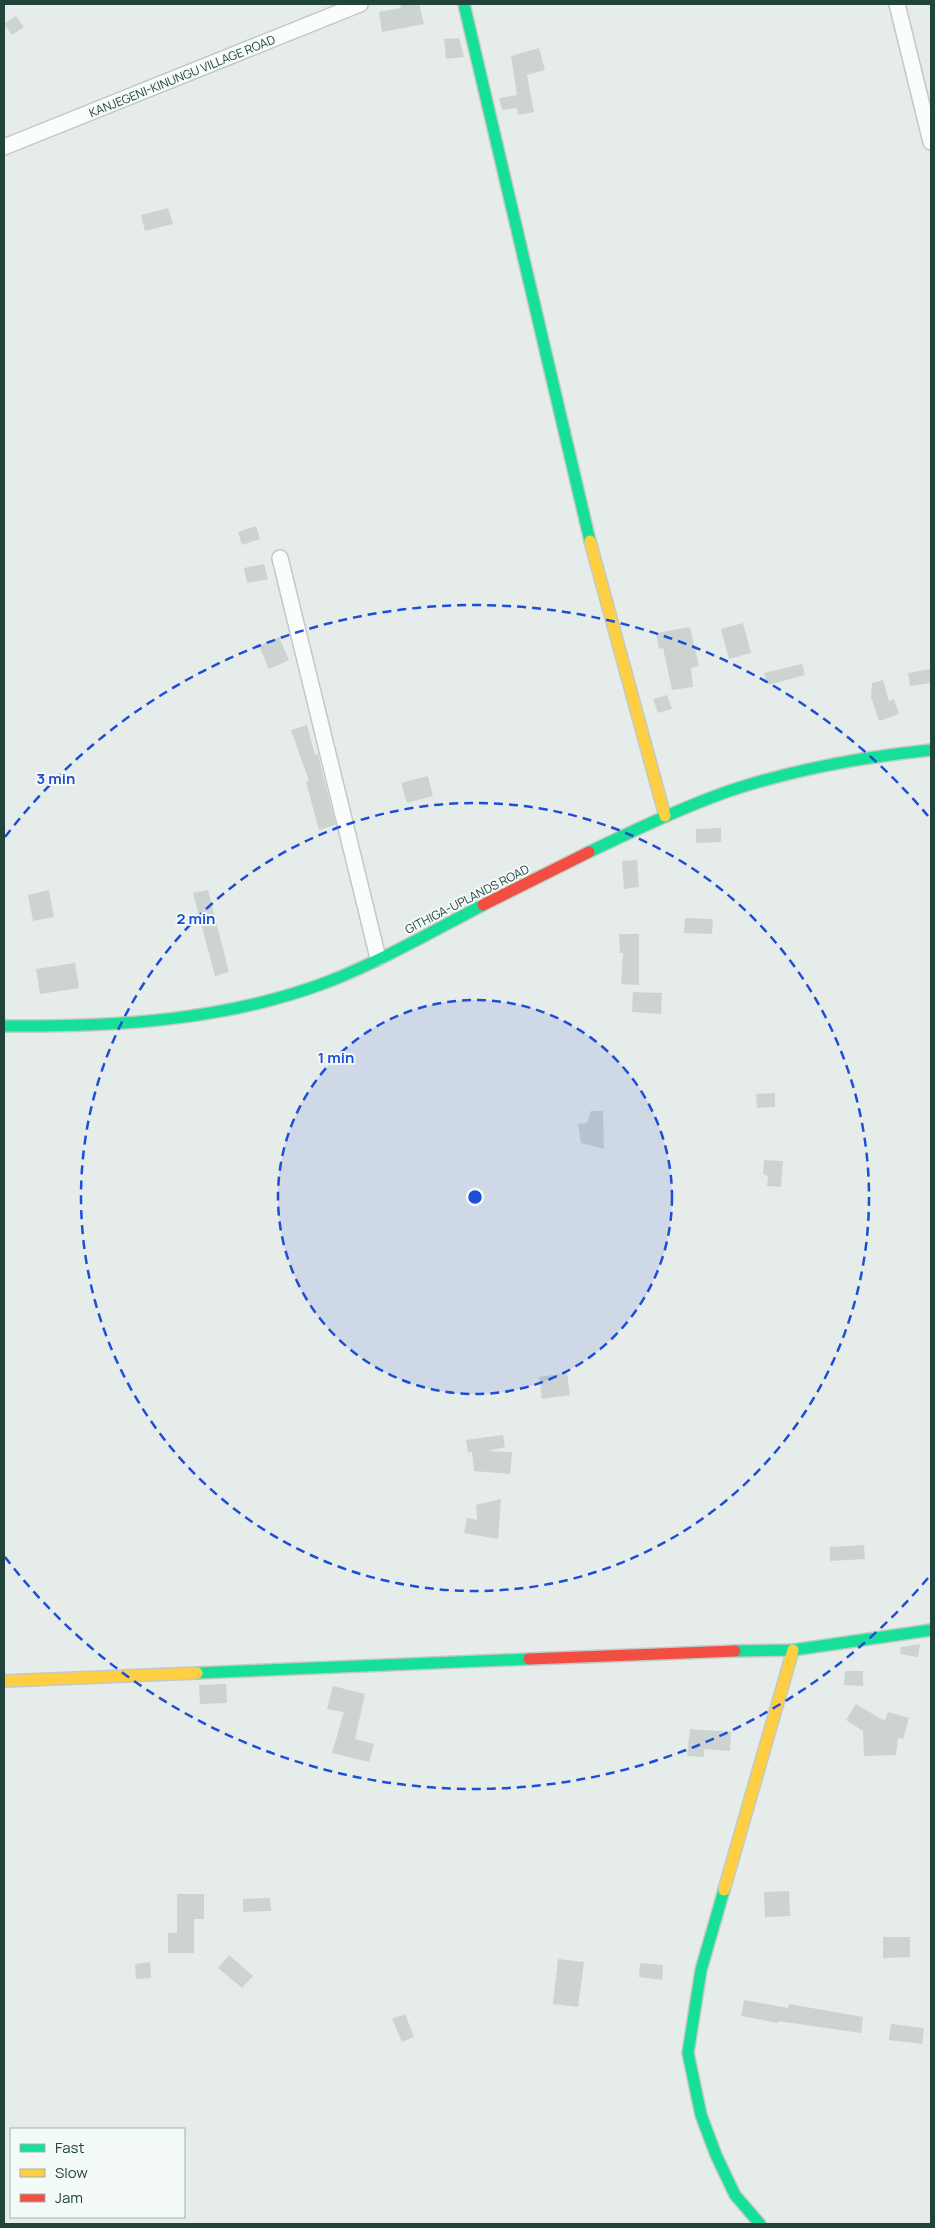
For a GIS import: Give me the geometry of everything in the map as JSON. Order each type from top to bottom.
[{"type":"street","name":"KANJEGENI-KINUNGU VILLAGE ROAD","points":[[4,148],[360,4]]},
{"type":"street","points":[[464,4],[589,536],[665,816]]},
{"type":"street","points":[[898,4],[931,142]]},
{"type":"street","points":[[280,558],[378,958]]},
{"type":"street","name":"GITHIGA-UPLANDS ROAD","points":[[4,1026],[67,1027],[211,1014],[275,999],[329,981],[665,816],[753,782],[822,765],[891,753],[931,750]]},
{"type":"street","points":[[4,1681],[665,1653],[793,1650],[931,1630]]},
{"type":"street","points":[[760,2224],[735,2195],[716,2155],[701,2115],[688,2053],[701,1970],[793,1650]]},
{"type":"building","points":[[400,4],[419,4],[424,24],[382,32],[379,12],[401,8]]},
{"type":"building","points":[[16,16],[24,27],[12,35],[4,24]]},
{"type":"building","points":[[459,38],[464,57],[446,59],[444,39]]},
{"type":"building","points":[[539,48],[545,70],[527,75],[534,112],[518,115],[517,108],[502,110],[499,98],[517,95],[511,56]]},
{"type":"building","points":[[168,208],[173,224],[145,231],[141,215]]},
{"type":"building","points":[[256,526],[260,539],[242,545],[238,532]]},
{"type":"building","points":[[264,564],[268,579],[247,583],[244,568]]},
{"type":"building","points":[[743,623],[751,653],[729,659],[721,629]]},
{"type":"building","points":[[690,627],[699,666],[691,668],[693,687],[672,690],[663,648],[659,649],[656,633]]},
{"type":"building","points":[[279,637],[289,660],[269,669],[259,646]]},
{"type":"building","points":[[802,664],[805,675],[768,685],[764,673]]},
{"type":"building","points":[[931,669],[931,683],[910,686],[908,673]]},
{"type":"building","points":[[883,680],[889,701],[894,699],[899,714],[879,721],[871,697],[872,683]]},
{"type":"building","points":[[667,695],[672,709],[658,713],[653,699]]},
{"type":"building","points":[[307,725],[315,755],[318,754],[336,825],[319,830],[306,782],[309,781],[291,730]]},
{"type":"building","points":[[428,776],[433,796],[407,803],[401,783]]},
{"type":"building","points":[[721,828],[721,842],[696,843],[696,829]]},
{"type":"building","points":[[637,860],[639,887],[624,889],[622,861]]},
{"type":"building","points":[[49,890],[54,917],[33,921],[28,895]]},
{"type":"building","points":[[208,890],[229,972],[215,976],[193,893]]},
{"type":"building","points":[[685,918],[713,919],[712,934],[684,933]]},
{"type":"building","points":[[619,934],[639,934],[639,985],[621,984],[623,953],[620,953]]},
{"type":"building","points":[[75,963],[79,988],[40,994],[36,969]]},
{"type":"building","points":[[633,992],[662,993],[661,1014],[632,1012]]},
{"type":"building","points":[[775,1093],[775,1107],[757,1108],[756,1094]]},
{"type":"building","points":[[591,1111],[603,1111],[604,1149],[581,1143],[578,1124],[587,1123]]},
{"type":"building","points":[[764,1160],[783,1161],[781,1187],[767,1186],[768,1176],[763,1174]]},
{"type":"building","points":[[567,1373],[570,1395],[542,1399],[539,1377]]},
{"type":"building","points":[[503,1435],[505,1447],[488,1451],[512,1452],[510,1474],[474,1471],[472,1452],[468,1453],[466,1440]]},
{"type":"building","points":[[501,1499],[498,1539],[464,1533],[467,1518],[477,1520],[476,1505]]},
{"type":"building","points":[[864,1545],[865,1559],[830,1561],[830,1547]]},
{"type":"building","points":[[920,1644],[918,1657],[900,1654],[901,1647]]},
{"type":"building","points":[[845,1671],[863,1671],[863,1686],[844,1685]]},
{"type":"building","points":[[226,1684],[227,1703],[200,1704],[199,1685]]},
{"type":"building","points":[[333,1686],[365,1694],[355,1739],[374,1744],[369,1762],[332,1753],[344,1712],[327,1709]]},
{"type":"building","points":[[856,1704],[885,1721],[888,1712],[909,1718],[903,1739],[898,1738],[896,1755],[864,1756],[863,1731],[846,1720]]},
{"type":"building","points":[[690,1729],[731,1732],[730,1751],[704,1749],[704,1757],[687,1756]]},
{"type":"building","points":[[789,1891],[790,1916],[765,1917],[764,1892]]},
{"type":"building","points":[[177,1894],[204,1894],[204,1919],[194,1919],[194,1953],[168,1953],[168,1933],[177,1933]]},
{"type":"building","points":[[270,1898],[271,1911],[243,1912],[243,1899]]},
{"type":"building","points":[[883,1937],[910,1937],[910,1957],[883,1958]]},
{"type":"building","points":[[229,1955],[253,1976],[242,1988],[218,1968]]},
{"type":"building","points":[[558,1959],[584,1962],[578,2007],[553,2004]]},
{"type":"building","points":[[150,1962],[151,1978],[136,1979],[135,1964]]},
{"type":"building","points":[[640,1963],[663,1965],[662,1980],[639,1977]]},
{"type":"building","points":[[744,2000],[788,2008],[789,2004],[863,2017],[861,2033],[778,2021],[778,2023],[741,2016]]},
{"type":"building","points":[[405,2014],[414,2037],[402,2042],[392,2019]]},
{"type":"building","points":[[891,2024],[924,2028],[922,2044],[889,2040]]},
{"type":"traffic: fast","points":[[464,4],[590,541]]},
{"type":"traffic: fast","points":[[589,852],[693,805],[754,783],[829,765],[931,750]]},
{"type":"traffic: fast","points":[[4,1026],[128,1023],[169,1019],[251,1005],[291,994],[350,973],[483,905]]},
{"type":"traffic: fast","points":[[735,1651],[793,1650],[931,1630]]},
{"type":"traffic: fast","points":[[197,1673],[529,1659]]},
{"type":"traffic: fast","points":[[724,1890],[701,1970],[688,2053],[701,2115],[716,2155],[735,2195],[760,2224]]},
{"type":"traffic: slow","points":[[590,541],[665,816]]},
{"type":"traffic: slow","points":[[724,1890],[793,1650]]},
{"type":"traffic: slow","points":[[4,1681],[197,1673]]},
{"type":"traffic: jam","points":[[483,905],[589,852]]},
{"type":"traffic: jam","points":[[529,1659],[735,1651]]}]
